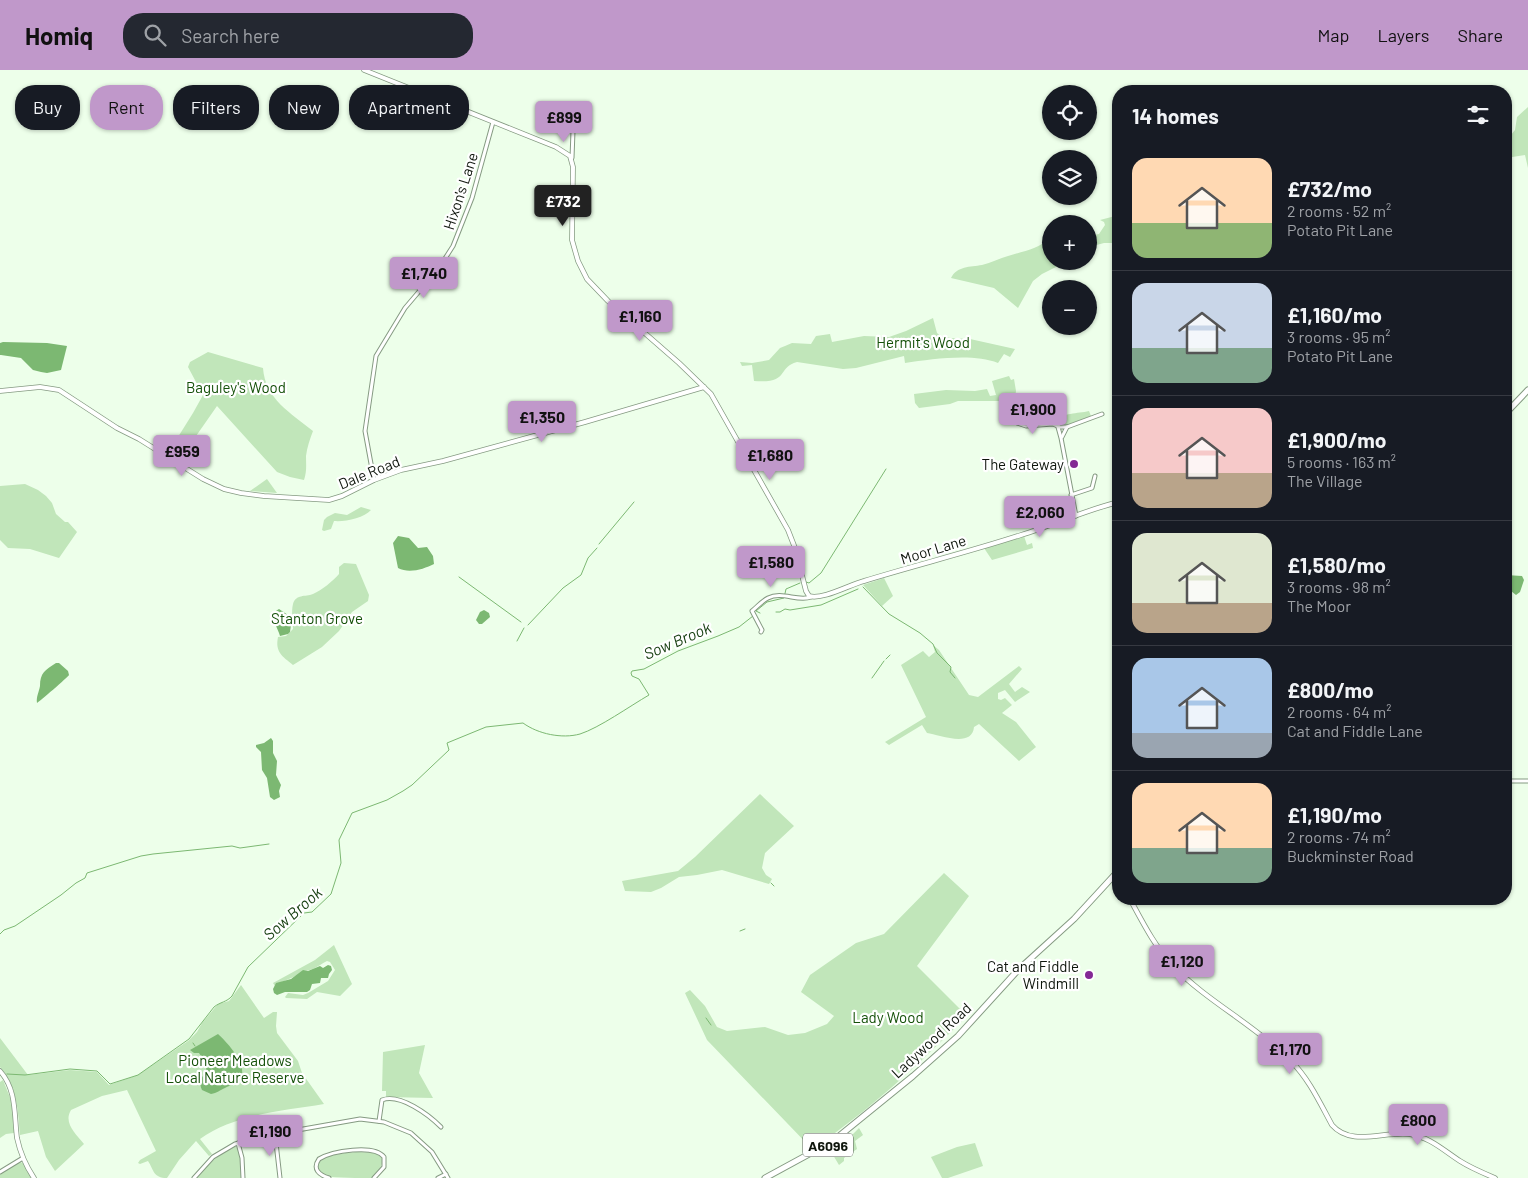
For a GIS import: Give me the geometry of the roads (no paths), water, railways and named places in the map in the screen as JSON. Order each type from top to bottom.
[{"type":"main road","points":[[1512,407],[1528,390]]},
{"type":"main road","name":"Ladywood Road","points":[[765,1178],[833,1142],[917,1072],[958,1036],[1018,970],[1074,919],[1112,880]]},
{"type":"street","points":[[364,70],[566,152],[572,159]]},
{"type":"street","name":"Hixon's Lane","points":[[374,480],[365,431],[376,356],[404,308],[433,276],[453,246],[472,198],[493,122]]},
{"type":"street","points":[[575,127],[573,132],[572,159],[572,240],[578,261],[587,279],[608,301],[714,398],[788,530],[795,548],[806,591],[811,597]]},
{"type":"street","points":[[566,152],[573,147]]},
{"type":"street","name":"Dale Road","points":[[0,391],[40,387],[59,390],[117,428],[162,452],[202,479],[235,492],[280,498],[329,500],[401,470],[443,461],[704,387]]},
{"type":"street","points":[[1014,410],[1016,422],[1029,426],[1053,424],[1067,427],[1102,414]]},
{"type":"street","points":[[1057,426],[1076,516]]},
{"type":"street","points":[[1061,438],[1067,427]]},
{"type":"street","points":[[1071,495],[1092,488],[1095,476]]},
{"type":"street","name":"Moor Lane","points":[[811,597],[824,595],[863,581],[1020,535],[1112,504]]},
{"type":"street","points":[[761,632],[762,630],[752,611],[765,600],[780,596],[811,597]]},
{"type":"street","points":[[1512,781],[1528,781]]},
{"type":"street","points":[[1133,905],[1169,962],[1206,995],[1260,1035],[1291,1062],[1302,1074],[1332,1125],[1339,1132],[1352,1137],[1400,1133],[1419,1136],[1436,1144],[1466,1165],[1495,1178]]},
{"type":"street","points":[[0,1071],[9,1084],[17,1135],[23,1158],[34,1178]]},
{"type":"street","points":[[379,1121],[381,1103],[384,1098],[393,1099],[430,1114],[441,1127]]},
{"type":"street","points":[[194,1178],[213,1157],[238,1143],[275,1134],[360,1119],[379,1121],[400,1128],[419,1140],[432,1152],[448,1178]]},
{"type":"street","points":[[275,1134],[280,1178]]},
{"type":"street","points":[[238,1143],[242,1158],[243,1178]]},
{"type":"street","points":[[330,1178],[320,1175],[318,1172],[316,1164],[319,1158],[362,1150],[377,1152],[384,1157],[384,1167],[374,1178]]},
{"type":"street","points":[[0,1172],[23,1158]]},
{"type":"street","points":[[438,1178],[446,1174]]},
{"type":"waterway","name":"Sow Brook","points":[[806,582],[809,583],[821,573],[886,469]]},
{"type":"waterway","points":[[599,544],[634,502]]},
{"type":"waterway","points":[[528,625],[563,588],[581,575],[588,558],[597,548]]},
{"type":"waterway","points":[[459,577],[521,622]]},
{"type":"waterway","name":"Sow Brook","points":[[760,613],[756,611],[767,602],[784,598],[786,589],[800,583]]},
{"type":"waterway","points":[[863,587],[889,614],[920,633],[933,644],[937,653],[951,667],[950,672],[955,678]]},
{"type":"waterway","points":[[776,612],[785,609],[790,610],[821,605],[858,589]]},
{"type":"waterway","name":"Sow Brook","points":[[7,1074],[25,1075],[70,1069],[97,1071],[110,1084],[138,1075],[189,1039],[214,1007],[232,996],[248,967],[304,913],[312,912],[331,894],[341,863],[339,840],[352,813],[387,800],[403,791],[412,785],[449,750],[447,743],[486,727],[523,723],[543,733],[558,736],[580,734],[596,727],[649,695],[639,679],[632,676],[632,671],[644,669],[678,651],[739,627],[753,616]]},
{"type":"waterway","points":[[517,641],[524,628]]},
{"type":"waterway","points":[[886,659],[890,655]]},
{"type":"waterway","points":[[872,678],[884,661]]},
{"type":"waterway","points":[[0,934],[61,895],[85,878],[87,873],[153,854],[269,844]]},
{"type":"waterway","points":[[771,883],[774,886]]},
{"type":"waterway","points":[[740,931],[745,929]]},
{"type":"waterway","points":[[706,1018],[711,1025]]},
{"type":"place","name":"The Gateway","points":[[1074,464]]},
{"type":"place","name":"Cat and Fiddle Windmill","points":[[1089,975]]},
{"type":"park label","name":"Hermit's Wood","points":[[923,342]]},
{"type":"park label","name":"Baguley's Wood","points":[[236,387]]},
{"type":"park label","name":"Stanton Grove","points":[[317,618]]},
{"type":"park label","name":"Lady Wood","points":[[888,1017]]},
{"type":"park label","name":"Pioneer Meadows Local Nature Reserve","points":[[235,1068]]}]
